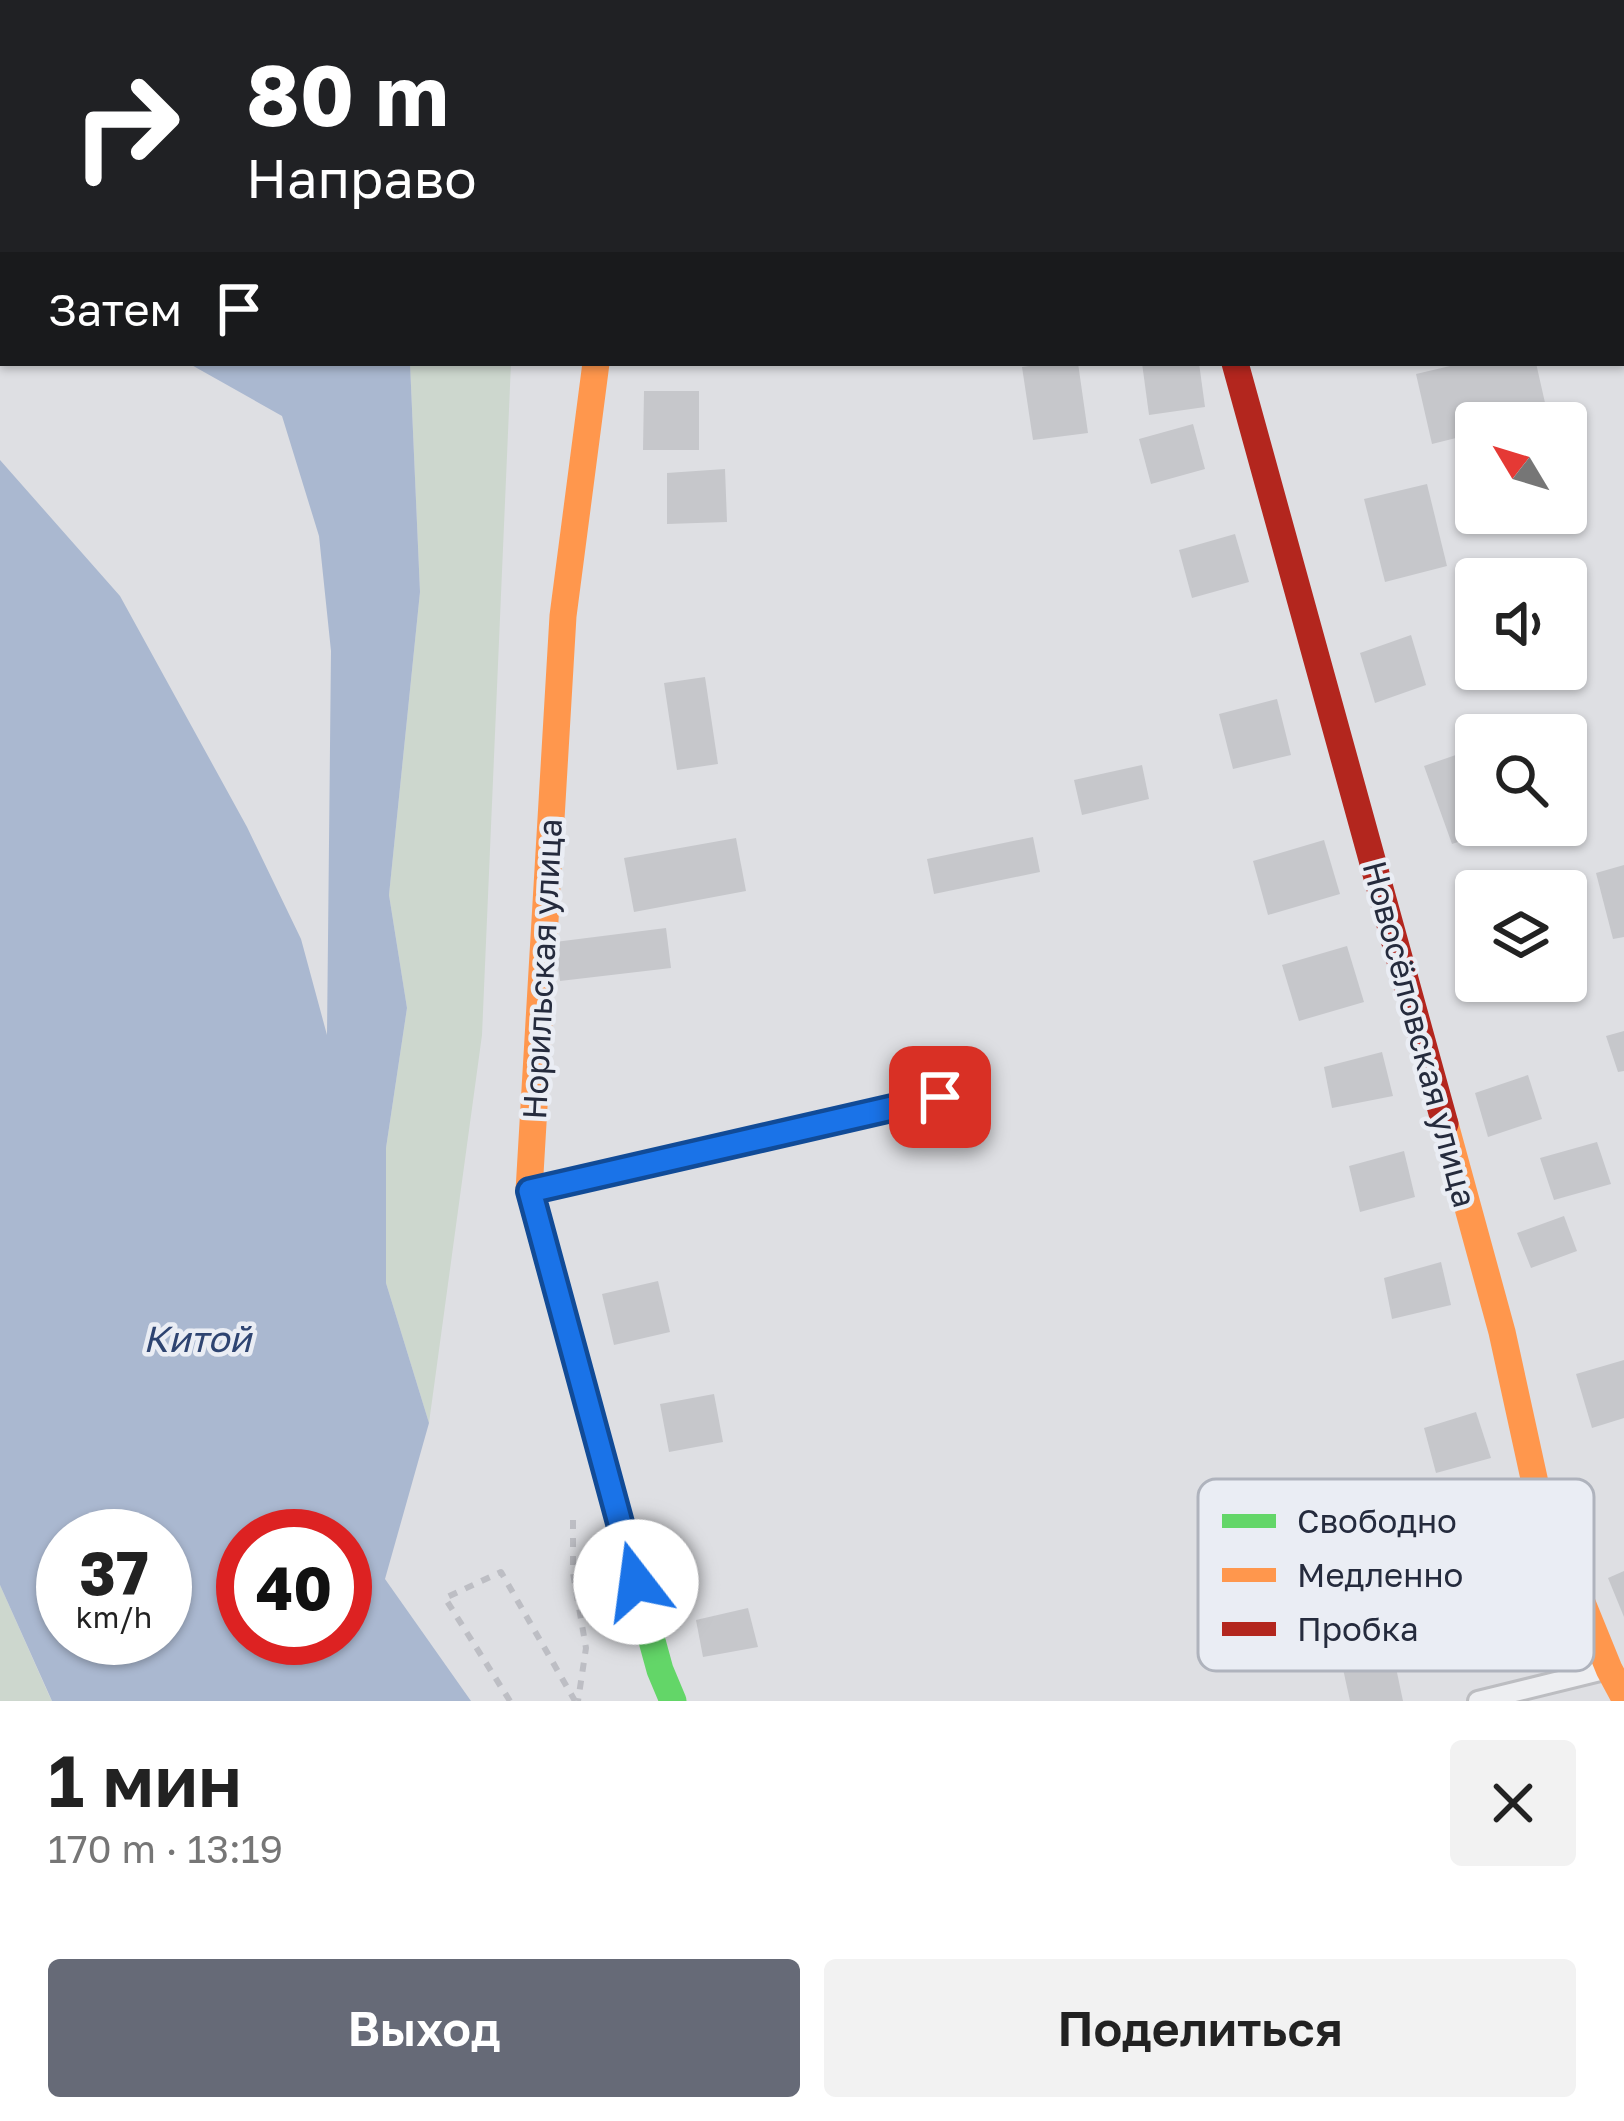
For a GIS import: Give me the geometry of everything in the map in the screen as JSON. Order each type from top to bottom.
[{"type":"street","name":"Норильская улица","points":[[596,366],[563,616],[530,1191],[660,1670],[673,1701]]},
{"type":"street","name":"Новосёловская улица","points":[[1235,366],[1502,1332],[1534,1479]]},
{"type":"street","name":"Новосёловская улица","points":[[1594,1632],[1624,1697]]},
{"type":"lane","points":[[530,1191],[940,1097]]},
{"type":"lane","points":[[1478,1701],[1609,1669]]},
{"type":"path","points":[[509,1701],[446,1598],[501,1572],[575,1701]]},
{"type":"shaded area","points":[[410,366],[511,366],[482,1035],[429,1423],[386,1283],[386,1148],[407,1008],[389,895],[420,592]]},
{"type":"shaded area","points":[[0,1585],[48,1693],[52,1701],[0,1701]]},
{"type":"water","name":"Китой","points":[[193,366],[410,366],[420,592],[389,895],[407,1008],[386,1148],[386,1283],[429,1423],[385,1579],[471,1701],[52,1701],[0,1585],[0,460],[120,596],[247,827],[301,939],[327,1035],[331,651],[319,536],[282,416]]},
{"type":"building","points":[[1078,366],[1088,433],[1033,440],[1022,367]]},
{"type":"building","points":[[1142,366],[1199,366],[1205,407],[1149,415]]},
{"type":"building","points":[[1450,366],[1537,366],[1545,402],[1455,402],[1455,438],[1432,444],[1416,374]]},
{"type":"building","points":[[644,391],[699,391],[699,450],[643,450]]},
{"type":"building","points":[[1193,424],[1205,469],[1151,484],[1139,439]]},
{"type":"building","points":[[725,469],[727,522],[667,524],[667,473]]},
{"type":"building","points":[[1427,484],[1447,566],[1385,582],[1364,499]]},
{"type":"building","points":[[1235,534],[1249,582],[1192,598],[1179,550]]},
{"type":"building","points":[[1411,635],[1426,685],[1375,703],[1360,653]]},
{"type":"building","points":[[705,677],[718,764],[677,770],[664,683]]},
{"type":"building","points":[[1277,699],[1291,755],[1233,769],[1219,714]]},
{"type":"building","points":[[1455,755],[1455,843],[1452,844],[1424,766]]},
{"type":"building","points":[[1142,765],[1149,799],[1082,815],[1074,780]]},
{"type":"building","points":[[1033,837],[1040,872],[934,894],[927,859]]},
{"type":"building","points":[[736,838],[746,891],[634,912],[624,858]]},
{"type":"building","points":[[1324,840],[1340,894],[1268,915],[1253,861]]},
{"type":"building","points":[[1624,865],[1624,937],[1613,939],[1596,873]]},
{"type":"building","points":[[666,928],[671,968],[560,981],[555,942]]},
{"type":"building","points":[[1347,946],[1364,1002],[1299,1021],[1282,965]]},
{"type":"building","points":[[1624,1031],[1624,1071],[1618,1072],[1606,1036]]},
{"type":"building","points":[[1382,1052],[1393,1096],[1332,1108],[1324,1067]]},
{"type":"building","points":[[1528,1075],[1542,1119],[1488,1137],[1475,1093]]},
{"type":"building","points":[[1597,1142],[1611,1184],[1554,1200],[1540,1158]]},
{"type":"building","points":[[1404,1151],[1415,1197],[1360,1212],[1349,1166]]},
{"type":"building","points":[[1564,1216],[1577,1251],[1531,1268],[1517,1233]]},
{"type":"building","points":[[1441,1262],[1451,1305],[1392,1319],[1384,1278]]},
{"type":"building","points":[[658,1281],[670,1332],[614,1345],[602,1294]]},
{"type":"building","points":[[1624,1360],[1624,1418],[1592,1428],[1576,1374]]},
{"type":"building","points":[[714,1394],[723,1442],[669,1452],[660,1404]]},
{"type":"building","points":[[1476,1412],[1491,1458],[1436,1473],[1424,1428]]},
{"type":"building","points":[[1624,1571],[1624,1617],[1608,1578]]},
{"type":"building","points":[[748,1608],[758,1647],[703,1657],[696,1620]]},
{"type":"building","points":[[1343,1671],[1397,1671],[1403,1701],[1350,1701]]},
{"type":"traffic: fast","points":[[586,1400],[660,1670],[673,1701]]},
{"type":"traffic: slow","points":[[586,1400],[529,1191],[563,616],[596,366]]},
{"type":"traffic: slow","points":[[1445,1124],[1502,1332],[1534,1479]]},
{"type":"traffic: slow","points":[[1594,1632],[1624,1697]]},
{"type":"traffic: jam","points":[[1236,366],[1445,1124]]},
{"type":"route","points":[[636,1582],[530,1191],[940,1097]]}]
